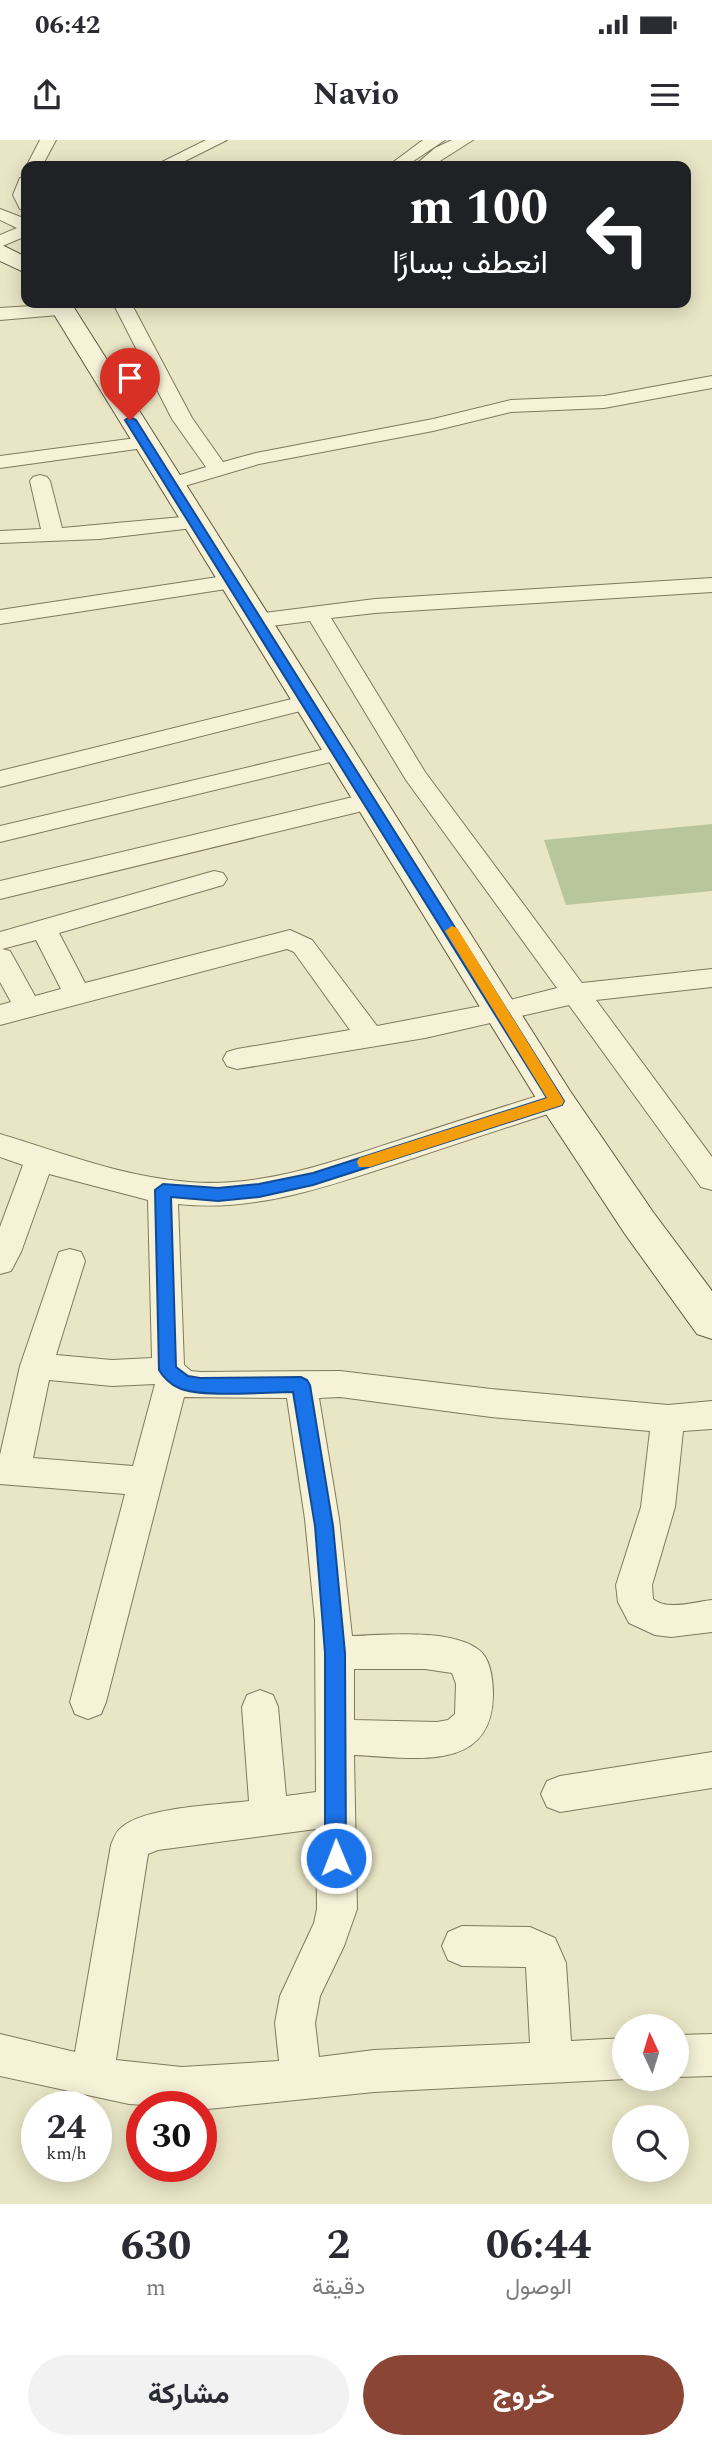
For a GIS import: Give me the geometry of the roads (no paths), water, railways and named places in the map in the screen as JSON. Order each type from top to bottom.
[{"type":"main road","points":[[0,251],[21,263]]},
{"type":"main road","points":[[62,308],[193,522],[557,1101],[639,1223],[712,1322]]},
{"type":"street","points":[[37,161],[48,140]]},
{"type":"street","points":[[173,161],[219,140]]},
{"type":"street","points":[[402,161],[422,146],[437,140]]},
{"type":"street","points":[[428,161],[440,150],[465,140]]},
{"type":"street","points":[[0,214],[21,223]]},
{"type":"street","points":[[0,242],[21,232]]},
{"type":"street","points":[[0,314],[46,308]]},
{"type":"street","points":[[125,308],[182,419],[218,469]]},
{"type":"street","points":[[171,484],[218,469],[511,406],[604,402],[712,382]]},
{"type":"street","points":[[0,462],[144,443]]},
{"type":"street","points":[[40,481],[53,536]]},
{"type":"street","points":[[0,537],[53,536],[193,522]]},
{"type":"street","points":[[0,617],[231,582]]},
{"type":"street","points":[[256,621],[316,612],[712,585]]},
{"type":"street","points":[[316,612],[415,775],[531,936],[577,993],[712,1178]]},
{"type":"street","points":[[0,779],[308,702]]},
{"type":"street","points":[[0,834],[338,753]]},
{"type":"street","points":[[0,890],[370,801]]},
{"type":"street","points":[[0,941],[214,879]]},
{"type":"street","points":[[44,929],[78,995]]},
{"type":"street","points":[[0,1015],[290,939],[303,946],[370,1037]]},
{"type":"street","points":[[0,958],[28,1008]]},
{"type":"street","points":[[237,1059],[502,1012],[577,993],[712,978]]},
{"type":"street","points":[[0,1145],[40,1159],[163,1190],[218,1195],[259,1191],[313,1179],[557,1101]]},
{"type":"street","points":[[0,1262],[40,1159]]},
{"type":"street","points":[[88,1702],[120,1585],[170,1373],[163,1190]]},
{"type":"street","points":[[70,1261],[4,1472],[144,1481]]},
{"type":"street","points":[[36,1366],[112,1373],[170,1373],[183,1383],[200,1385],[340,1384],[491,1403],[668,1419],[712,1415]]},
{"type":"street","points":[[301,1385],[324,1526],[335,1653],[337,1737],[337,1909],[328,1942],[312,1966],[299,1997],[294,2025],[296,2052],[305,2079]]},
{"type":"street","points":[[668,1419],[658,1507],[636,1575],[636,1602],[642,1612],[655,1619],[671,1621],[712,1616]]},
{"type":"street","points":[[335,1653],[436,1653],[455,1656],[466,1660],[472,1670],[474,1685],[474,1715],[471,1725],[452,1737],[438,1740],[337,1737]]},
{"type":"street","points":[[260,1707],[269,1816]]},
{"type":"street","points":[[560,1794],[712,1770]]},
{"type":"street","points":[[92,2077],[130,1845],[137,1838],[158,1831],[335,1808]]},
{"type":"street","points":[[462,1946],[530,1947],[541,1952],[546,1963],[552,2062]]},
{"type":"street","points":[[0,2055],[92,2077],[206,2088],[374,2071],[612,2060]]},
{"type":"street","points":[[690,2056],[712,2055]]}]
